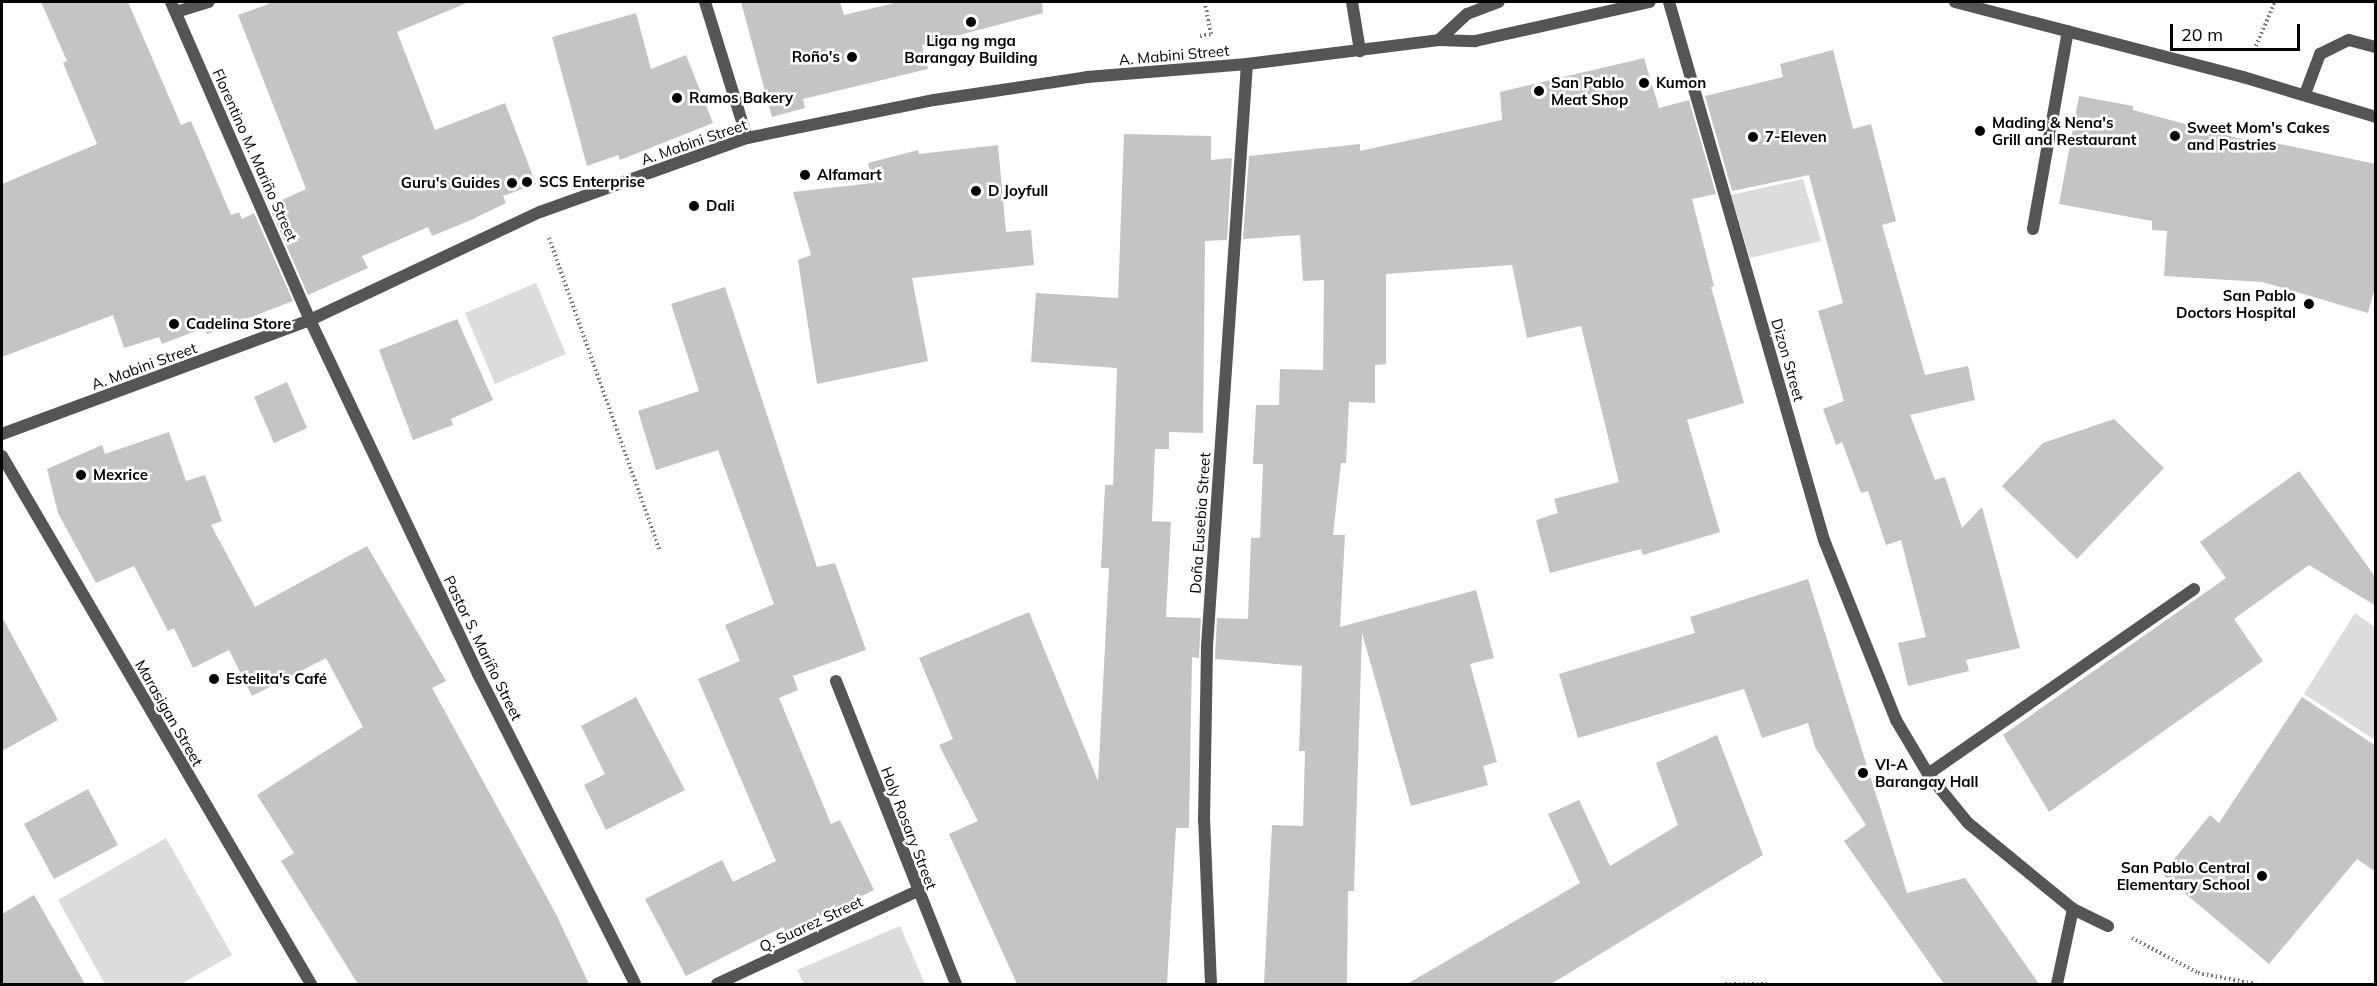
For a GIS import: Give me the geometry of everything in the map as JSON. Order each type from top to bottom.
[{"type":"street","points":[[173,7],[208,2]]},
{"type":"street","points":[[705,2],[747,138]]},
{"type":"street","points":[[1352,2],[1360,51]]},
{"type":"street","points":[[1439,40],[1467,14],[1499,2]]},
{"type":"street","name":"A. Mabini Street","points":[[2,434],[310,321],[540,212],[747,138],[934,100],[1087,77],[1247,64],[1439,40],[1475,41],[1650,2]]},
{"type":"street","name":"Dizon Street","points":[[1670,2],[1824,540],[1896,720],[1928,774],[1968,823],[2073,909],[2108,926]]},
{"type":"street","points":[[1955,2],[2243,77],[2376,117]]},
{"type":"street","name":"Florentino M. Mariño Street","points":[[173,7],[310,321]]},
{"type":"street","points":[[2033,229],[2068,32]]},
{"type":"street","points":[[2305,94],[2320,54],[2349,40],[2376,47]]},
{"type":"street","name":"Doña Eusebia Street","points":[[1211,984],[1204,820],[1207,646],[1247,64]]},
{"type":"street","name":"Pastor S. Mariño Street","points":[[310,321],[478,674],[635,984]]},
{"type":"street","name":"Marasigan Street","points":[[2,456],[311,984]]},
{"type":"street","points":[[1928,774],[2194,589]]},
{"type":"street","name":"Holy Rosary Street","points":[[836,681],[917,891],[956,984]]},
{"type":"street","name":"Q. Suarez Street","points":[[717,984],[917,891]]},
{"type":"street","points":[[2057,984],[2073,909]]},
{"type":"path","points":[[1190,37],[1211,34],[1205,2]]},
{"type":"path","points":[[2243,77],[2275,2]]},
{"type":"path","points":[[540,212],[659,549]]},
{"type":"path","points":[[2108,926],[2198,973],[2256,984]]},
{"type":"path","points":[[1725,984],[1767,984]]},
{"type":"shaded area","points":[[1803,179],[1821,241],[1750,258],[1731,195]]},
{"type":"shaded area","points":[[536,283],[566,354],[495,384],[465,313]]},
{"type":"shaded area","points":[[2355,613],[2375,627],[2375,740],[2304,694]]},
{"type":"shaded area","points":[[166,838],[232,955],[181,984],[105,984],[58,900]]},
{"type":"shaded area","points":[[900,926],[925,984],[804,984],[797,970]]},
{"type":"building","points":[[41,2],[128,2],[181,125],[191,121],[231,215],[239,212],[242,219],[254,213],[293,301],[207,334],[204,328],[162,344],[159,337],[124,348],[113,315],[2,357],[2,184],[97,144],[63,63],[67,61]]},
{"type":"building","points":[[274,2],[469,2],[397,32],[435,130],[505,103],[536,184],[503,196],[506,203],[471,220],[432,236],[428,227],[362,256],[368,268],[308,295],[269,206],[306,189],[238,15]]},
{"type":"building","points":[[741,2],[840,2],[844,15],[899,2],[1042,2],[1043,13],[922,45],[928,69],[803,99],[805,108],[772,117]]},
{"type":"building","points":[[636,13],[651,69],[686,55],[713,123],[620,160],[618,155],[587,166],[552,37]]},
{"type":"building","points":[[1833,50],[1853,129],[1871,124],[1896,221],[1882,225],[1925,375],[1968,366],[1975,400],[1910,415],[1935,480],[1945,477],[1962,528],[1982,507],[2020,648],[1966,660],[1969,671],[1908,686],[1898,643],[1926,637],[1901,540],[1886,545],[1868,491],[1861,493],[1842,442],[1836,445],[1823,409],[1844,401],[1818,311],[1843,303],[1809,175],[1732,191],[1705,96],[1783,77],[1780,64]]},
{"type":"building","points":[[1644,58],[1659,108],[1689,100],[1716,194],[1692,199],[1714,286],[1711,287],[1744,403],[1687,420],[1720,532],[1643,555],[1641,549],[1550,573],[1536,520],[1558,513],[1554,499],[1619,482],[1581,326],[1527,338],[1512,265],[1386,274],[1386,364],[1375,365],[1375,403],[1349,402],[1346,463],[1341,463],[1333,535],[1345,535],[1340,627],[1476,590],[1494,658],[1470,664],[1497,762],[1483,766],[1488,785],[1411,806],[1362,633],[1354,891],[1348,891],[1347,984],[1264,984],[1272,825],[1303,826],[1305,751],[1299,751],[1302,666],[1215,659],[1217,618],[1248,619],[1251,538],[1260,538],[1263,464],[1253,464],[1256,405],[1279,405],[1280,369],[1323,370],[1324,280],[1303,281],[1300,235],[1243,239],[1249,156],[1360,144],[1360,151],[1502,120],[1500,92]]},
{"type":"building","points":[[2079,96],[2133,106],[2133,110],[2256,143],[2256,139],[2376,164],[2376,284],[2368,313],[2262,282],[2164,276],[2167,231],[2152,230],[2152,221],[2059,204]]},
{"type":"building","points":[[1124,134],[1211,136],[1211,160],[1232,158],[1227,240],[1205,241],[1203,433],[1169,432],[1169,449],[1155,449],[1152,521],[1171,522],[1166,617],[1201,618],[1199,658],[1192,657],[1189,828],[1176,828],[1167,984],[1017,984],[949,834],[978,821],[939,745],[953,739],[919,658],[1029,612],[1098,781],[1109,568],[1101,568],[1105,485],[1113,485],[1117,368],[1031,362],[1036,293],[1118,298]]},
{"type":"building","points":[[998,145],[1006,232],[1031,230],[1034,265],[912,278],[928,361],[817,384],[798,260],[811,255],[793,192],[873,183],[868,163],[918,150],[919,154]]},
{"type":"building","points":[[725,287],[817,567],[835,563],[866,650],[793,676],[798,690],[779,698],[831,824],[840,820],[874,890],[787,934],[783,927],[686,976],[645,899],[722,860],[733,882],[776,861],[698,679],[740,661],[725,625],[774,604],[718,450],[656,470],[638,411],[699,391],[671,304]]},
{"type":"building","points":[[457,319],[493,400],[451,419],[453,425],[413,440],[379,350]]},
{"type":"building","points":[[287,382],[307,428],[274,443],[254,397]]},
{"type":"building","points":[[2114,419],[2164,468],[2077,559],[2002,486],[2043,443]]},
{"type":"building","points":[[169,432],[186,481],[205,475],[222,521],[211,525],[255,607],[367,546],[446,681],[432,688],[556,914],[589,984],[358,984],[281,861],[294,853],[257,795],[363,727],[326,658],[252,696],[229,650],[193,668],[174,628],[168,631],[134,566],[96,583],[58,513],[47,469],[102,445],[105,454]]},
{"type":"building","points":[[2299,471],[2376,578],[2376,606],[2309,565],[2234,619],[2263,661],[2049,812],[2003,735],[2226,578],[2200,542]]},
{"type":"building","points":[[1808,579],[1907,893],[1965,878],[2039,984],[1944,984],[1844,841],[1866,825],[1815,747],[1808,723],[1762,738],[1744,689],[1578,738],[1559,674],[1695,633],[1690,617]]},
{"type":"building","points":[[2,617],[58,720],[2,751]]},
{"type":"building","points":[[636,697],[685,790],[606,830],[584,785],[605,774],[581,726]]},
{"type":"building","points":[[2302,697],[2376,746],[2376,872],[2357,859],[2269,964],[2162,874],[2210,815],[2219,823]]},
{"type":"building","points":[[1717,735],[1763,855],[1551,984],[1407,984],[1580,883],[1548,814],[1579,800],[1610,866],[1678,825],[1656,763]]},
{"type":"building","points":[[88,789],[118,845],[54,879],[24,824]]},
{"type":"building","points":[[34,895],[85,984],[2,984],[2,914]]},
{"type":"place","name":"Liga ng mga Barangay Building","points":[[971,22]]},
{"type":"place","name":"Roño's","points":[[852,57]]},
{"type":"place","name":"Kumon","points":[[1644,83]]},
{"type":"place","name":"San Pablo Meat Shop","points":[[1539,91]]},
{"type":"place","name":"Ramos Bakery","points":[[677,98]]},
{"type":"place","name":"Mading & Nena's Grill and Restaurant","points":[[1980,131]]},
{"type":"place","name":"Sweet Mom's Cakes and Pastries","points":[[2175,136]]},
{"type":"place","name":"7-Eleven","points":[[1753,137]]},
{"type":"place","name":"Alfamart","points":[[805,175]]},
{"type":"place","name":"SCS Enterprise","points":[[527,182]]},
{"type":"place","name":"Guru's Guides","points":[[512,183]]},
{"type":"place","name":"D Joyfull","points":[[976,191]]},
{"type":"place","name":"Dali","points":[[694,206]]},
{"type":"place","name":"San Pablo Doctors Hospital","points":[[2309,304]]},
{"type":"place","name":"Cadelina Store","points":[[174,324]]},
{"type":"place","name":"Mexrice","points":[[81,475]]},
{"type":"place","name":"Estelita's Café","points":[[214,679]]},
{"type":"place","name":"VI-A Barangay Hall","points":[[1863,773]]},
{"type":"place","name":"San Pablo Central Elementary School","points":[[2262,876]]}]
